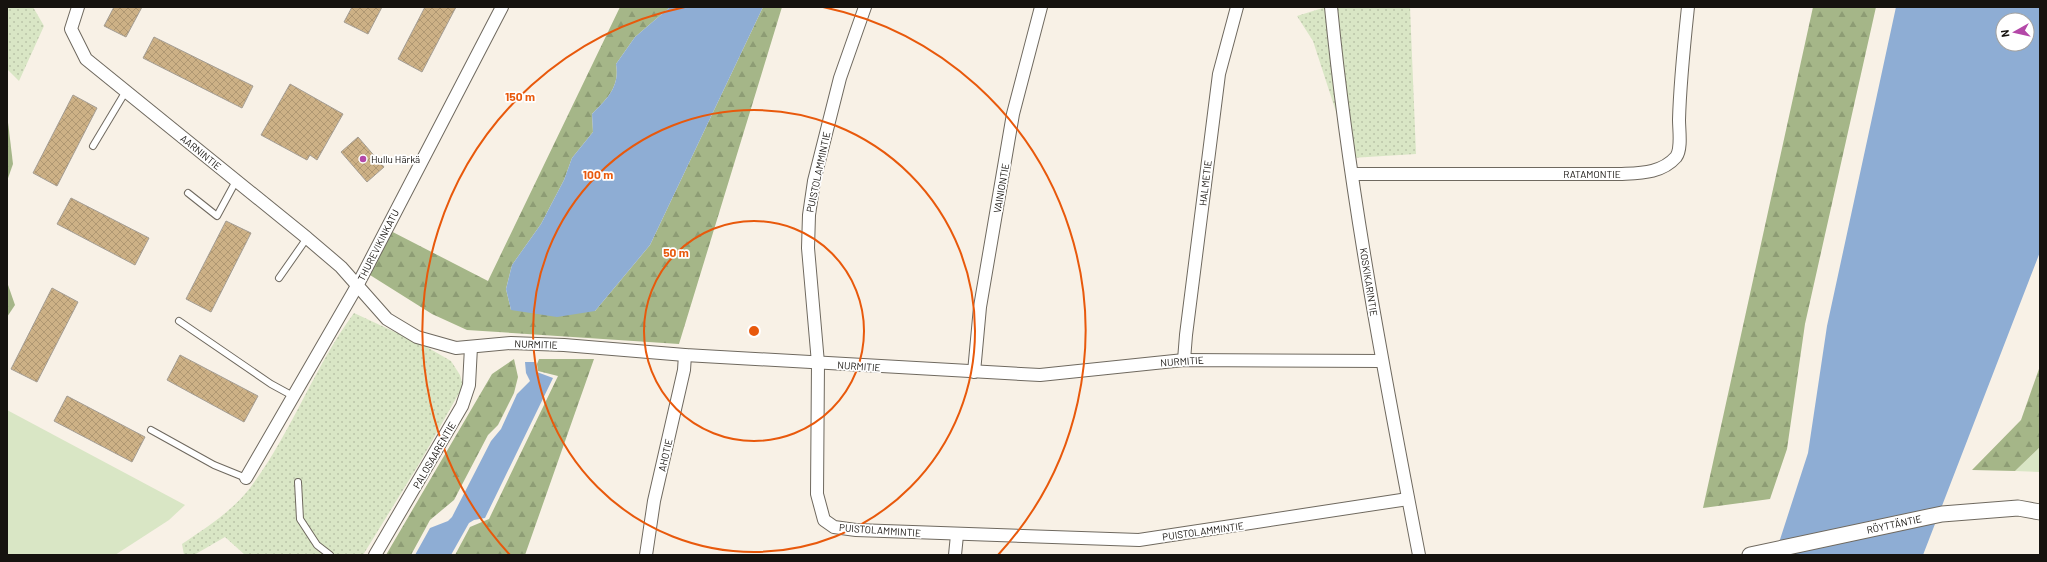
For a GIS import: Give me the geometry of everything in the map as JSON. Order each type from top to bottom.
[{"type":"street","name":"AARNINTIE","points":[[78,7],[71,29],[86,59],[307,238],[340,267],[357,286]]},
{"type":"street","name":"THUREVIKINKATU","points":[[246,478],[357,286],[502,7]]},
{"type":"street","name":"PUISTOLAMMINTIE","points":[[865,7],[840,78],[814,181],[809,215],[808,248],[818,363],[817,494],[824,520],[834,527],[856,530],[957,535],[1139,540],[1408,499]]},
{"type":"street","name":"VAINIONTIE","points":[[974,372],[980,307],[1013,114],[1041,7]]},
{"type":"street","name":"HALMETIE","points":[[1184,360],[1219,74],[1237,7]]},
{"type":"street","name":"KOSKIKARINTIE","points":[[1330,7],[1339,91],[1382,361],[1419,555]]},
{"type":"street","name":"RATAMONTIE","points":[[1352,174],[1622,174],[1645,173],[1662,168],[1677,156],[1679,139],[1680,92],[1688,7]]},
{"type":"street","name":"NURMITIE","points":[[357,286],[386,319],[417,337],[456,348],[511,343],[564,345],[685,355],[1040,375],[1184,360],[1382,361]]},
{"type":"street","name":"PALOSAARENTIE","points":[[375,555],[462,406],[469,385],[471,347]]},
{"type":"street","name":"AHOTIE","points":[[646,555],[654,501],[684,370],[685,355]]},
{"type":"street","name":"RÖYTTÄNTIE","points":[[1750,555],[1942,514],[2018,508],[2040,512]]},
{"type":"street","points":[[955,555],[957,535]]},
{"type":"lane","points":[[93,146],[126,91]]},
{"type":"lane","points":[[188,192],[217,216],[236,181]]},
{"type":"lane","points":[[279,278],[307,238]]},
{"type":"lane","points":[[180,321],[271,384],[293,396]]},
{"type":"lane","points":[[152,430],[214,465],[246,478]]},
{"type":"lane","points":[[298,482],[300,519],[317,544],[330,555]]},
{"type":"green space","points":[[7,7],[33,7],[44,26],[19,81],[7,69]]},
{"type":"green space","points":[[620,7],[670,7],[635,37],[616,64],[617,72],[614,86],[607,98],[592,114],[593,132],[572,158],[564,180],[541,224],[512,265],[506,289],[511,310],[595,311],[650,245],[763,7],[782,7],[679,344],[467,330],[432,314],[362,270],[383,227],[488,281]]},
{"type":"green space","points":[[1326,7],[1410,7],[1416,154],[1351,158],[1313,41],[1297,16]]},
{"type":"green space","points":[[1813,7],[1876,7],[1805,324],[1787,449],[1770,499],[1703,508]]},
{"type":"green space","points":[[7,114],[13,164],[7,181]]},
{"type":"green space","points":[[7,282],[15,305],[7,317]]},
{"type":"green space","points":[[354,313],[425,346],[451,361],[460,375],[463,386],[419,464],[363,555],[245,555],[225,537],[194,555],[184,555],[182,544],[227,512],[243,497],[265,467],[327,356]]},
{"type":"green space","points":[[514,359],[518,377],[514,393],[498,425],[488,435],[454,500],[430,520],[411,555],[386,555],[492,374]]},
{"type":"green space","points":[[539,359],[594,359],[525,555],[455,555],[470,527],[489,519],[558,376],[538,371],[537,364]]},
{"type":"green space","points":[[2040,366],[2040,447],[2015,471],[1972,470],[2021,420]]},
{"type":"green space","points":[[7,410],[185,505],[169,520],[115,555],[7,555]]},
{"type":"green space","points":[[2040,447],[2040,472],[2015,471]]},
{"type":"water","points":[[670,7],[763,7],[650,245],[595,311],[557,317],[511,310],[506,289],[512,265],[541,224],[564,180],[572,158],[593,132],[592,114],[607,98],[614,86],[617,72],[616,64],[635,37]]},
{"type":"water","points":[[1896,7],[2040,7],[2040,252],[1923,555],[1775,555],[1808,453],[1827,326]]},
{"type":"water","points":[[525,362],[536,362],[537,372],[553,378],[485,518],[474,520],[469,523],[451,555],[415,555],[430,528],[448,521],[452,517],[491,441],[501,429],[517,394],[530,381],[526,373]]},
{"type":"building","points":[[114,7],[142,7],[126,37],[104,26]]},
{"type":"building","points":[[352,7],[382,7],[368,34],[344,22]]},
{"type":"building","points":[[425,7],[456,7],[422,72],[398,59]]},
{"type":"building","points":[[154,37],[253,86],[242,108],[143,58]]},
{"type":"building","points":[[290,84],[343,114],[317,160],[310,155],[307,160],[261,135]]},
{"type":"building","points":[[73,95],[97,108],[57,186],[33,173]]},
{"type":"building","name":"Hullu Härkä","points":[[358,137],[384,167],[367,182],[341,152]]},
{"type":"building","points":[[71,198],[149,238],[135,265],[57,224]]},
{"type":"building","points":[[226,221],[251,233],[211,312],[186,299]]},
{"type":"building","points":[[52,288],[78,302],[37,382],[11,369]]},
{"type":"building","points":[[180,355],[258,396],[244,422],[167,380]]},
{"type":"building","points":[[67,396],[145,437],[132,462],[54,421]]},
{"type":"place","name":"Hullu Härkä","points":[[363,159]]}]
